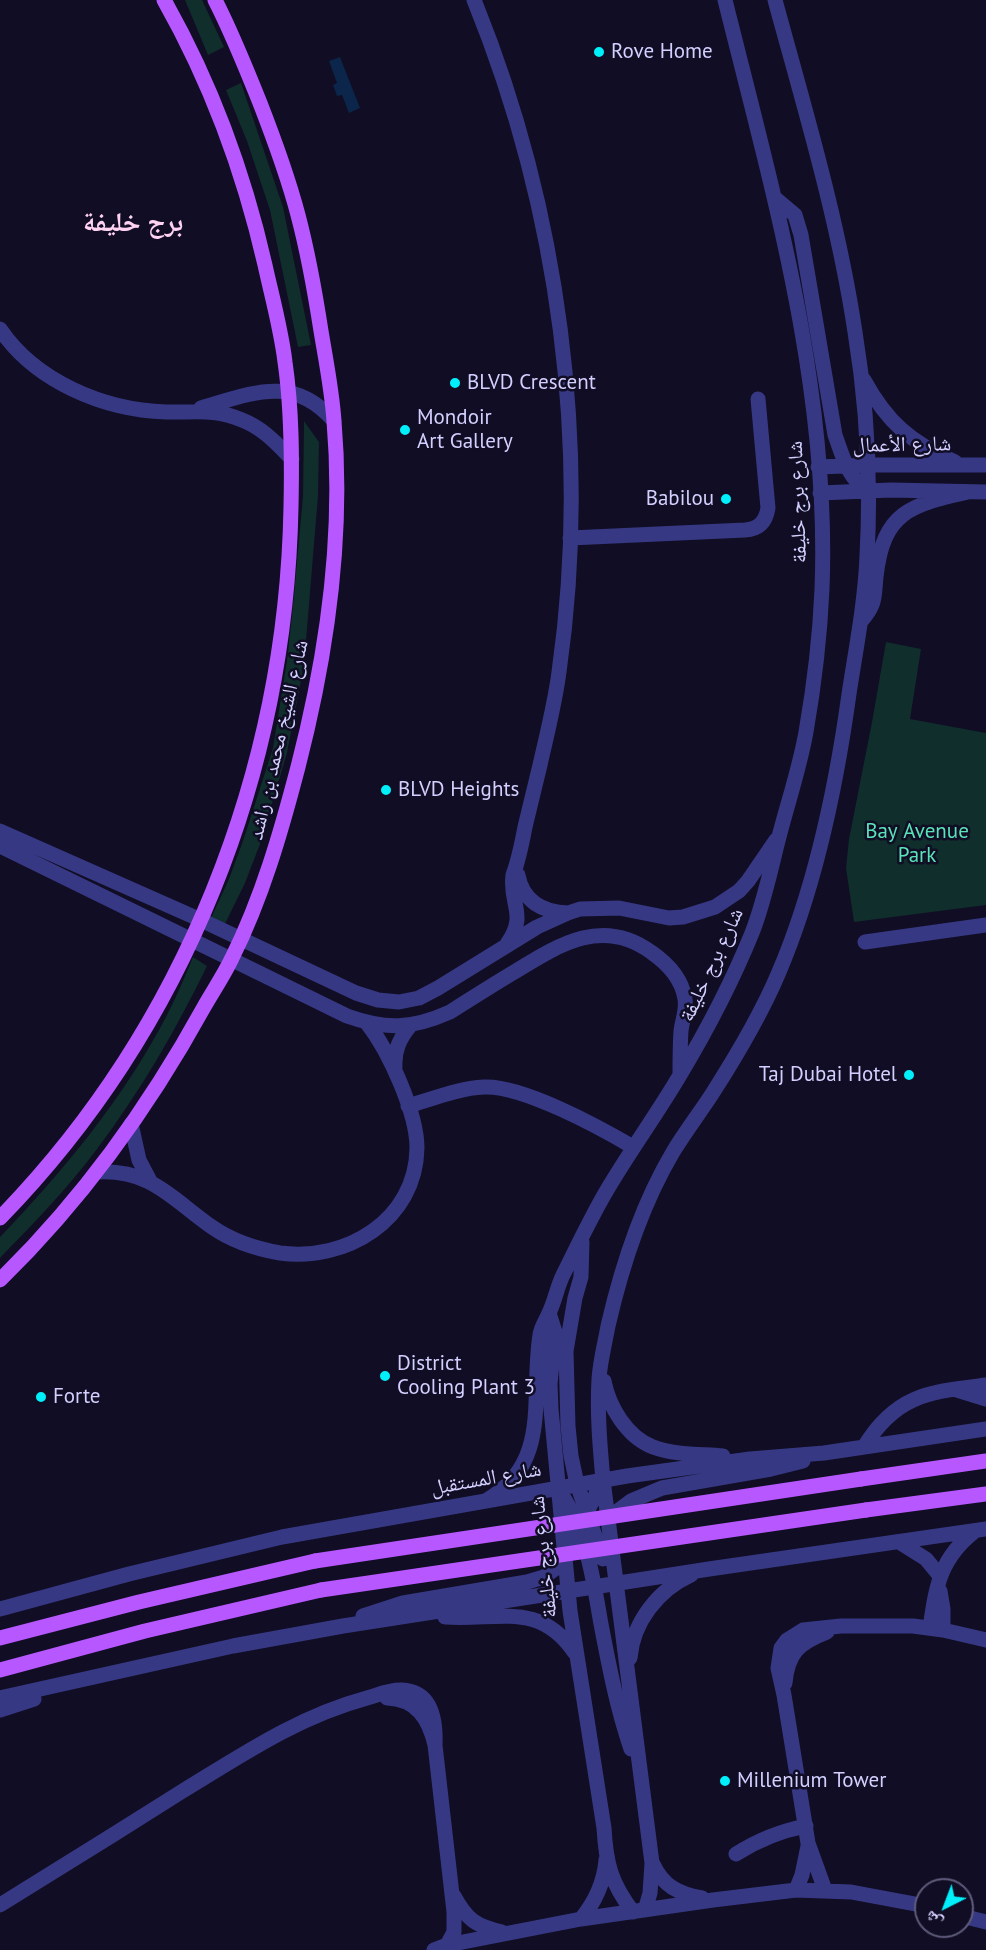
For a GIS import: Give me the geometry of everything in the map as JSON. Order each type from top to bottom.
[{"type":"main road","name":"شارع الشيخ محمد بن راشد","points":[[0,1218],[46,1168],[100,1100],[147,1026],[192,940],[247,795],[271,706],[285,615],[290,557],[292,459],[289,391],[285,360],[265,265],[238,169],[205,81],[164,0]]},
{"type":"main road","name":"شارع الشيخ محمد بن راشد","points":[[0,1280],[46,1233],[98,1172],[183,1046],[231,960],[270,862],[288,807],[318,678],[334,556],[336,474],[334,422],[313,283],[298,215],[273,138],[244,64],[215,0]]},
{"type":"main road","points":[[0,1638],[139,1602],[315,1561],[986,1461]]},
{"type":"main road","points":[[0,1670],[134,1634],[321,1590],[986,1494]]},
{"type":"street","points":[[474,0],[498,63],[520,133],[538,205],[552,278],[566,382],[570,434],[570,538],[565,626],[550,721],[512,884],[518,918],[515,933],[507,944]]},
{"type":"street","name":"شارع برج خليفة","points":[[639,1911],[616,1886],[606,1857],[604,1828],[577,1655],[558,1488],[550,1384],[555,1332],[549,1313],[560,1281],[605,1194],[679,1077],[721,1002],[752,933],[762,905],[806,731],[822,592],[823,540],[817,436],[806,356],[776,198],[725,0]]},
{"type":"street","points":[[639,1911],[650,1893],[652,1863],[600,1451],[599,1392],[602,1358],[618,1286],[644,1209],[673,1151],[742,1046],[778,974],[793,936],[817,858],[834,782],[860,622],[867,556],[869,465],[861,375],[849,293],[832,211],[775,0]]},
{"type":"street","points":[[776,198],[795,215],[801,235],[835,435],[845,466],[859,485],[868,491]]},
{"type":"street","points":[[0,329],[10,343],[48,376],[85,395],[139,410],[167,412],[195,410],[226,414],[254,425],[292,459]]},
{"type":"street","points":[[861,375],[881,409],[900,430],[925,448],[960,465]]},
{"type":"street","points":[[195,410],[249,394],[289,391],[314,402],[334,422]]},
{"type":"street","points":[[570,538],[745,530],[759,526],[767,515],[768,508],[758,399]]},
{"type":"street","name":"شارع الأعمال","points":[[818,467],[986,465]]},
{"type":"street","points":[[860,622],[872,609],[879,555],[889,528],[915,506],[968,492]]},
{"type":"street","points":[[820,493],[986,492]]},
{"type":"street","points":[[0,831],[201,920],[356,993],[378,1000],[399,1002],[419,998],[438,988],[507,944],[568,913],[606,907],[669,918],[683,917],[715,907],[748,881],[779,835]]},
{"type":"street","points":[[0,846],[347,1016],[368,1023],[388,1026],[410,1026],[430,1021],[450,1012],[560,945],[576,939],[610,935],[628,939],[657,956],[672,969],[680,985],[685,999],[685,1011],[681,1032],[679,1077]]},
{"type":"street","points":[[516,867],[522,890],[528,898],[544,909],[568,913]]},
{"type":"street","points":[[865,942],[986,925]]},
{"type":"street","points":[[98,1172],[124,1172],[150,1181],[214,1229],[240,1242],[281,1253],[303,1254],[343,1247],[360,1240],[390,1217],[408,1190],[415,1170],[417,1148],[408,1106],[384,1047],[368,1023]]},
{"type":"street","points":[[395,1073],[396,1047],[410,1026]]},
{"type":"street","points":[[408,1106],[472,1088],[500,1088],[527,1095],[633,1147]]},
{"type":"street","points":[[131,1124],[139,1160],[150,1181]]},
{"type":"street","points":[[582,1239],[581,1277],[566,1351],[569,1444],[577,1484],[587,1513],[594,1588],[619,1714],[641,1779]]},
{"type":"street","points":[[487,1500],[512,1482],[529,1455],[533,1434],[540,1336],[549,1313]]},
{"type":"street","points":[[602,1358],[603,1378],[608,1397],[621,1421],[640,1439],[652,1446],[674,1452],[750,1459]]},
{"type":"street","points":[[864,1447],[884,1420],[905,1404],[934,1392],[986,1385]]},
{"type":"street","points":[[955,1389],[986,1399]]},
{"type":"street","name":"شارع المستقبل","points":[[0,1609],[129,1574],[282,1537],[603,1480],[750,1459],[824,1453],[986,1429]]},
{"type":"street","points":[[569,1592],[575,1570],[590,1541],[607,1518],[631,1501],[662,1488],[784,1466],[824,1453]]},
{"type":"street","points":[[343,1626],[372,1612],[403,1603],[527,1582],[544,1577],[556,1568],[566,1554],[603,1480]]},
{"type":"street","points":[[558,1488],[579,1527],[590,1541],[615,1584]]},
{"type":"street","points":[[0,1698],[233,1646],[343,1626],[980,1530]]},
{"type":"street","points":[[937,1629],[933,1607],[939,1581],[957,1546],[980,1530]]},
{"type":"street","points":[[899,1542],[926,1559],[939,1581]]},
{"type":"street","points":[[629,1679],[633,1641],[651,1606],[677,1583],[710,1569]]},
{"type":"street","points":[[425,1613],[446,1618],[510,1615],[536,1619],[563,1637],[577,1655]]},
{"type":"street","points":[[825,1890],[808,1843],[784,1695],[787,1669],[794,1652],[807,1640],[841,1626],[896,1625],[937,1629],[986,1640]]},
{"type":"street","points":[[0,1710],[87,1678]]},
{"type":"street","points":[[0,1905],[274,1735],[330,1709],[369,1698],[392,1698],[412,1704],[427,1719],[435,1745],[452,1891],[454,1932],[441,1948]]},
{"type":"street","points":[[736,1854],[762,1839],[806,1826]]},
{"type":"street","points":[[796,1890],[802,1875],[808,1843]]},
{"type":"street","points":[[581,1920],[603,1880],[606,1857]]},
{"type":"street","points":[[652,1863],[661,1880],[676,1891],[713,1900]]},
{"type":"street","points":[[441,1948],[581,1920],[796,1890],[825,1890],[876,1895],[914,1903]]},
{"type":"street","points":[[452,1891],[461,1908],[476,1924],[507,1933]]},
{"type":"green space","points":[[185,0],[202,0],[224,47],[208,55]]},
{"type":"green space","points":[[241,83],[283,207],[311,345],[298,347],[270,210],[247,141],[226,90]]},
{"type":"green space","points":[[304,421],[319,442],[318,496],[304,665],[287,753],[260,844],[245,883],[223,928],[210,920],[243,841],[273,748],[287,661],[303,496]]},
{"type":"green space","name":"Bay Avenue Park","points":[[886,642],[921,649],[910,719],[986,733],[986,905],[854,922],[846,868],[849,839]]},
{"type":"green space","points":[[193,957],[207,966],[183,1014],[143,1083],[86,1163],[0,1258],[0,1237],[70,1159],[132,1075],[167,1015]]},
{"type":"water","points":[[340,57],[360,108],[349,113],[342,95],[337,96],[333,85],[337,83],[329,61]]},
{"type":"place","name":"Rove Home","points":[[599,52]]},
{"type":"place","name":"BLVD Crescent","points":[[455,383]]},
{"type":"place","name":"Mondoir Art Gallery","points":[[405,430]]},
{"type":"place","name":"Babilou","points":[[726,499]]},
{"type":"place","name":"BLVD Heights","points":[[386,790]]},
{"type":"place","name":"Taj Dubai Hotel","points":[[909,1075]]},
{"type":"place","name":"District Cooling Plant 3","points":[[385,1376]]},
{"type":"place","name":"Forte","points":[[41,1397]]},
{"type":"place","name":"Millenium Tower","points":[[725,1781]]},
{"type":"district","name":"برج خليفة","points":[[133,223]]}]
